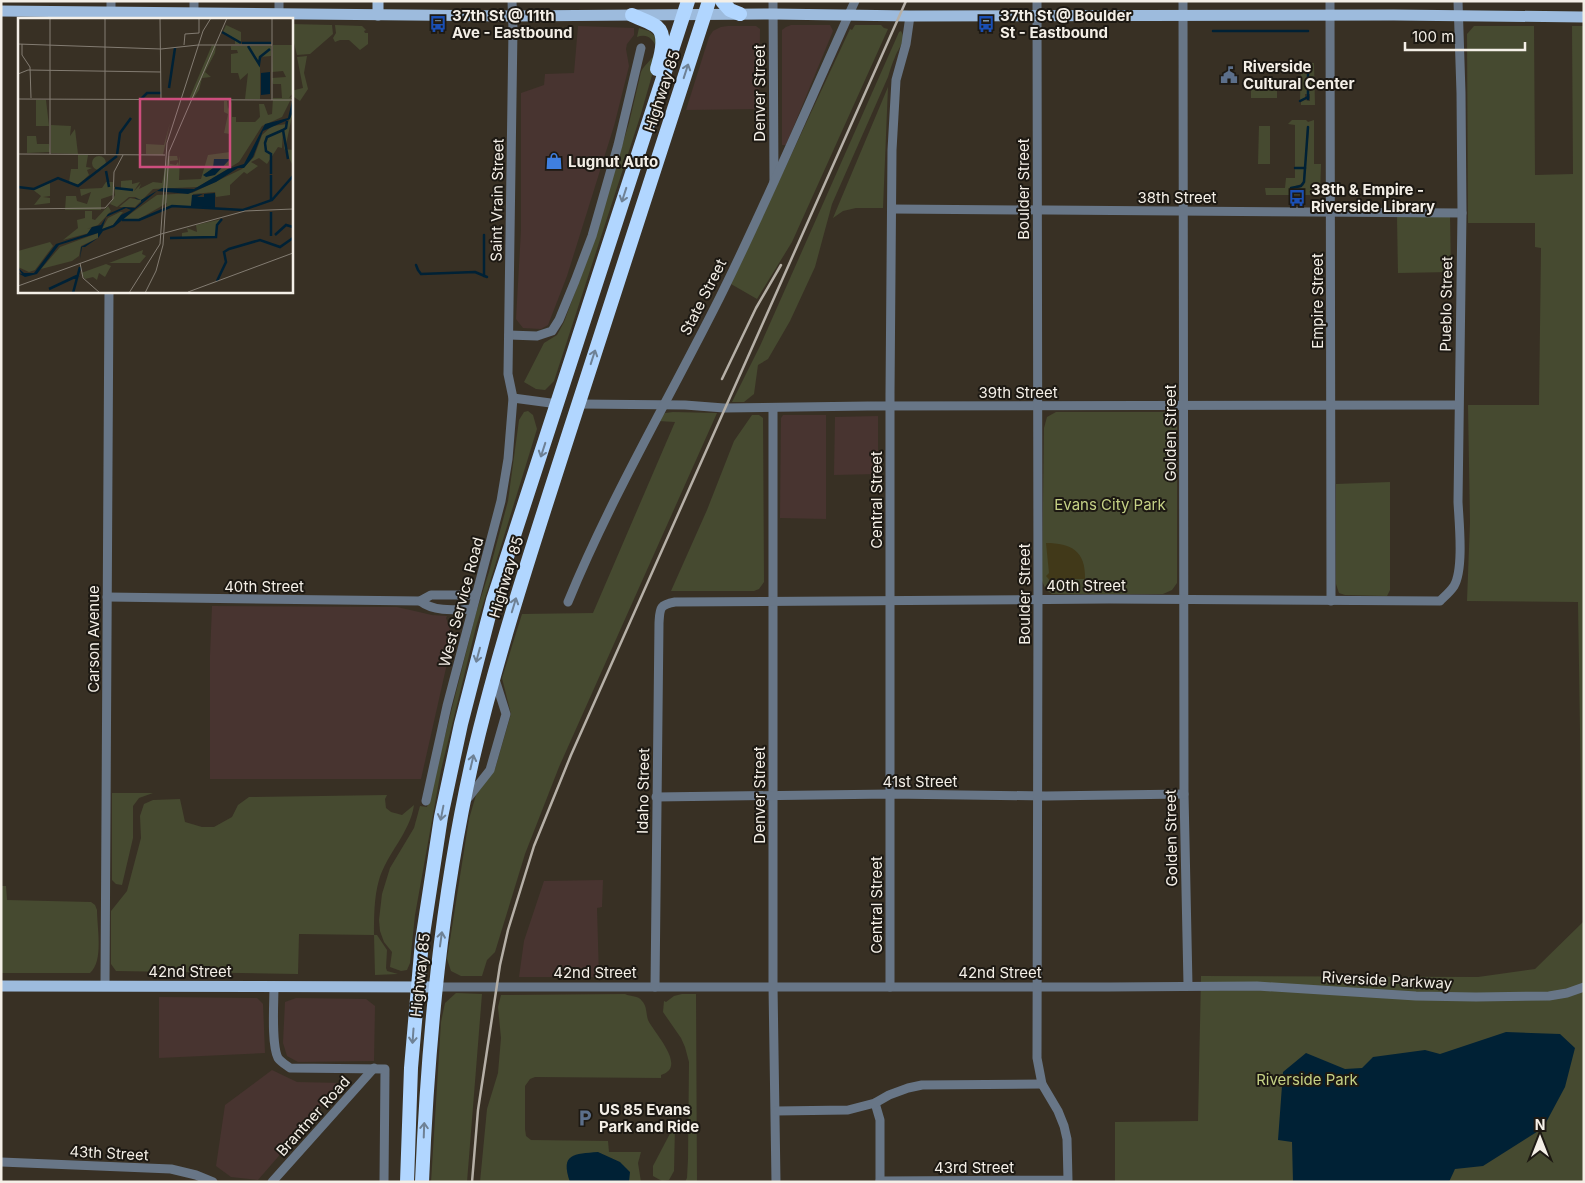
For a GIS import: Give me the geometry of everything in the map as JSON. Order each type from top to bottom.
[{"type":"highway","name":"Highway 85","points":[[407,1182],[411,1068],[417,987],[432,866],[465,707],[493,600],[688,1]]},
{"type":"highway","name":"Highway 85","points":[[422,1182],[428,1068],[435,987],[445,910],[464,805],[494,675],[514,604],[709,1]]},
{"type":"highway","points":[[722,1],[730,10],[740,14]]},
{"type":"highway","points":[[632,15],[657,27],[661,33],[663,43],[647,104],[649,119]]},
{"type":"main road","points":[[378,1],[378,15]]},
{"type":"main road","points":[[1,11],[111,11],[194,7],[279,13],[512,16],[773,14],[1584,17]]},
{"type":"main road","name":"42nd Street","points":[[1,986],[435,987]]},
{"type":"street","points":[[279,1],[279,13]]},
{"type":"street","name":"Saint Vrain Street","points":[[512,1],[508,374],[513,398]]},
{"type":"street","name":"Denver Street","points":[[773,1],[774,185]]},
{"type":"street","name":"State Street","points":[[568,602],[598,532],[719,298],[774,185],[855,1]]},
{"type":"street","name":"Boulder Street","points":[[1037,1],[1038,987],[1036,1058],[1042,1084],[1058,1111],[1064,1126],[1067,1140],[1068,1180]]},
{"type":"street","name":"Golden Street","points":[[1183,1],[1184,794],[1188,985]]},
{"type":"street","name":"Empire Street","points":[[1330,1],[1331,602]]},
{"type":"street","name":"Pueblo Street","points":[[1440,601],[1454,585],[1460,545],[1458,405],[1462,213],[1458,1]]},
{"type":"street","name":"Central Street","points":[[890,987],[892,150],[896,80],[906,44],[910,16]]},
{"type":"street","points":[[509,335],[537,336],[552,331],[559,320],[576,281],[592,236],[618,145],[641,48]]},
{"type":"street","name":"38th Street","points":[[892,209],[1462,213]]},
{"type":"street","name":"Carson Avenue","points":[[105,986],[109,292]]},
{"type":"street","points":[[513,398],[558,404]]},
{"type":"street","name":"West Service Road","points":[[426,801],[447,706],[501,501],[508,459],[513,398]]},
{"type":"street","name":"39th Street","points":[[578,404],[663,404],[724,408],[1330,404],[1458,405]]},
{"type":"street","name":"Denver Street","points":[[773,408],[776,1182]]},
{"type":"street","name":"40th Street","points":[[107,597],[420,601],[431,595],[475,595]]},
{"type":"street","name":"40th Street","points":[[672,602],[890,599],[1440,601]]},
{"type":"street","name":"40th Street","points":[[420,601],[428,607],[472,609]]},
{"type":"street","name":"Idaho Street","points":[[655,987],[659,617],[662,606],[672,602]]},
{"type":"street","points":[[464,805],[490,770],[506,714],[494,675]]},
{"type":"street","name":"41st Street","points":[[656,797],[890,794],[1038,796],[1184,794]]},
{"type":"street","name":"Riverside Parkway","points":[[1188,985],[1257,986],[1416,996],[1476,997],[1549,996],[1567,993],[1584,987]]},
{"type":"street","name":"42nd Street","points":[[435,987],[1038,987],[1188,985]]},
{"type":"street","points":[[274,986],[275,1048],[284,1065],[290,1068],[385,1069],[384,1182]]},
{"type":"street","name":"Brantner Road","points":[[272,1182],[374,1068]]},
{"type":"street","points":[[776,1111],[848,1110],[875,1103],[889,1095],[922,1085],[1042,1084]]},
{"type":"street","points":[[875,1103],[880,1120],[880,1181]]},
{"type":"street","name":"43th Street","points":[[1,1162],[171,1169],[196,1175],[213,1182]]},
{"type":"street","name":"43rd Street","points":[[880,1181],[1068,1180]]},
{"type":"shaded area","points":[[791,25],[830,25],[833,31],[786,145],[782,145],[782,30]]},
{"type":"shaded area","points":[[578,26],[634,28],[634,35],[627,44],[626,49],[629,66],[614,126],[567,276],[548,325],[541,329],[523,328],[516,319],[521,230],[521,93],[544,85],[545,74],[574,73]]},
{"type":"shaded area","points":[[728,26],[756,26],[760,29],[759,109],[686,110],[709,37],[713,31]]},
{"type":"shaded area","points":[[783,415],[826,415],[826,519],[780,518],[781,418]]},
{"type":"shaded area","points":[[878,416],[878,474],[834,475],[835,417]]},
{"type":"shaded area","points":[[212,606],[397,607],[432,615],[447,616],[446,618],[453,637],[421,779],[210,779]]},
{"type":"shaded area","points":[[603,880],[602,907],[597,908],[599,977],[519,977],[524,941],[544,881]]},
{"type":"shaded area","points":[[159,997],[257,998],[263,1004],[265,1053],[159,1058]]},
{"type":"shaded area","points":[[296,998],[366,999],[375,1006],[374,1061],[298,1062],[287,1056],[283,1043],[285,1002]]},
{"type":"shaded area","points":[[272,1070],[297,1082],[342,1083],[258,1180],[231,1177],[216,1166],[225,1105]]},
{"type":"green space","points":[[292,24],[332,25],[333,34],[310,54],[297,55]]},
{"type":"green space","points":[[335,25],[362,26],[366,30],[364,31],[365,33],[368,33],[368,44],[360,50],[349,40],[335,42],[333,38],[336,33]]},
{"type":"green space","points":[[855,25],[881,25],[888,29],[792,242],[757,299],[731,284],[850,29],[852,30]]},
{"type":"green space","name":"Riverside Park","points":[[1474,26],[1534,26],[1535,175],[1573,174],[1572,26],[1584,26],[1584,1182],[1115,1182],[1115,1122],[1198,1121],[1201,976],[1478,977],[1535,969],[1583,922],[1578,602],[1467,601],[1470,522],[1468,405],[1539,405],[1541,248],[1535,247],[1535,223],[1468,223],[1467,34]]},
{"type":"green space","points":[[639,28],[649,31],[657,38],[657,58],[640,117],[554,381],[545,390],[536,389],[524,382],[544,343],[557,335],[564,322],[589,255],[629,123],[641,72],[655,53],[655,45],[649,37],[637,37]]},
{"type":"green space","points":[[901,31],[903,38],[888,77],[832,204],[815,267],[790,321],[768,359],[758,365],[754,394],[744,402],[732,402],[760,346]]},
{"type":"green space","points":[[307,56],[304,73],[308,89],[300,101],[292,96],[292,91],[303,88],[297,57]]},
{"type":"green space","points":[[1314,63],[1315,105],[1301,105],[1301,102],[1305,100],[1310,101],[1308,70],[1307,94],[1305,94],[1305,98],[1300,100],[1301,70],[1303,65]]},
{"type":"green space","points":[[1251,80],[1277,80],[1277,98],[1251,98]]},
{"type":"green space","points":[[888,87],[883,208],[856,208],[843,211],[833,218]]},
{"type":"green space","points":[[1292,120],[1306,120],[1308,122],[1314,120],[1314,164],[1321,164],[1320,195],[1266,195],[1265,188],[1285,188],[1286,178],[1295,178],[1295,169],[1304,169],[1303,181],[1290,188],[1299,188],[1304,185],[1309,128],[1308,126],[1305,167],[1295,167],[1295,125],[1288,124]]},
{"type":"green space","points":[[1259,126],[1270,126],[1270,164],[1258,164]]},
{"type":"green space","points":[[1397,216],[1450,216],[1451,272],[1398,273]]},
{"type":"green space","points":[[528,411],[533,415],[537,429],[476,627],[441,770],[415,915],[410,963],[407,970],[401,971],[390,967],[392,952],[384,942],[380,931],[379,920],[382,894],[390,868],[414,828],[420,806],[427,807],[476,613],[508,501],[519,420],[524,412]]},
{"type":"green space","name":"Evans City Park","points":[[1056,412],[1170,412],[1175,414],[1177,418],[1177,583],[1172,590],[1163,594],[1052,594],[1046,590],[1042,581],[1044,428],[1047,417]]},
{"type":"green space","points":[[665,413],[717,413],[559,767],[525,854],[495,952],[487,960],[482,976],[461,976],[451,971],[447,959],[469,819],[476,795],[495,769],[511,714],[502,678],[522,614],[593,613],[675,422],[658,421]]},
{"type":"green space","points":[[752,415],[759,415],[763,418],[764,582],[759,589],[754,591],[671,591],[707,510],[734,441]]},
{"type":"green space","points":[[1390,482],[1390,590],[1387,596],[1345,595],[1339,593],[1336,584],[1336,484]]},
{"type":"green space","points":[[112,793],[153,793],[139,798],[133,806],[133,838],[122,885],[116,884],[112,880]]},
{"type":"green space","points":[[387,795],[385,799],[386,808],[391,812],[402,815],[414,805],[408,825],[387,861],[379,880],[375,900],[374,935],[299,934],[298,974],[116,971],[111,964],[111,911],[127,891],[141,838],[140,816],[144,804],[153,800],[180,799],[185,822],[202,827],[214,827],[232,817],[238,805],[249,797]]},
{"type":"green space","points":[[1,886],[6,886],[7,900],[91,902],[95,905],[97,910],[98,953],[97,961],[90,973],[1,973]]},
{"type":"green space","points":[[374,935],[377,935],[387,950],[387,971],[398,974],[375,975]]},
{"type":"green space","points":[[456,993],[482,994],[467,1182],[431,1182],[441,1022],[445,1003]]},
{"type":"green space","points":[[625,994],[638,998],[644,1003],[648,1020],[667,1049],[671,1065],[668,1071],[661,1075],[661,1078],[535,1077],[530,1079],[525,1086],[525,1129],[526,1136],[531,1140],[608,1141],[609,1152],[641,1152],[638,1163],[641,1182],[480,1182],[487,1109],[498,1073],[501,1038],[498,1007],[501,995]]},
{"type":"green space","points":[[696,994],[697,1182],[685,1182],[688,1159],[689,1062],[681,1038],[663,1012],[664,1001],[666,1002],[674,996]]},
{"type":"green space","points":[[675,1124],[674,1171],[669,1180],[662,1181],[653,1176],[653,1166]]},
{"type":"sand","points":[[1046,543],[1055,543],[1075,550],[1083,562],[1085,579],[1056,579],[1053,584],[1046,576],[1049,573]]},
{"type":"water","points":[[1506,1032],[1560,1034],[1575,1048],[1565,1087],[1543,1128],[1483,1166],[1455,1169],[1449,1182],[1293,1182],[1292,1142],[1278,1140],[1283,1072],[1306,1053],[1345,1069],[1362,1068],[1373,1057],[1425,1050],[1440,1054]]},
{"type":"water","points":[[598,1152],[620,1162],[630,1172],[629,1182],[570,1182],[567,1172],[568,1160],[582,1153]]},
{"type":"waterway","points":[[1213,31],[1308,31]]},
{"type":"waterway","points":[[1308,71],[1308,99]]},
{"type":"waterway","points":[[1300,101],[1308,97]]},
{"type":"waterway","points":[[1291,188],[1301,186],[1304,182],[1308,127]]},
{"type":"waterway","points":[[1295,168],[1305,168]]},
{"type":"waterway","points":[[484,235],[484,276]]},
{"type":"waterway","points":[[416,265],[421,274],[475,272],[487,277]]},
{"type":"railway","points":[[472,1182],[478,1110],[500,965],[508,930],[534,846],[571,755],[906,1]]},
{"type":"railway","points":[[722,379],[756,308],[781,265]]},
{"type":"place","name":"37th St @ 11th Ave - Eastbound","points":[[438,24]]},
{"type":"place","name":"37th St @ Boulder St - Eastbound","points":[[986,24]]},
{"type":"place","name":"Riverside Cultural Center","points":[[1229,75]]},
{"type":"place","name":"Lugnut Auto","points":[[554,161]]},
{"type":"place","name":"38th & Empire - Riverside Library","points":[[1297,198]]},
{"type":"place","name":"US 85 Evans Park and Ride","points":[[585,1118]]}]
